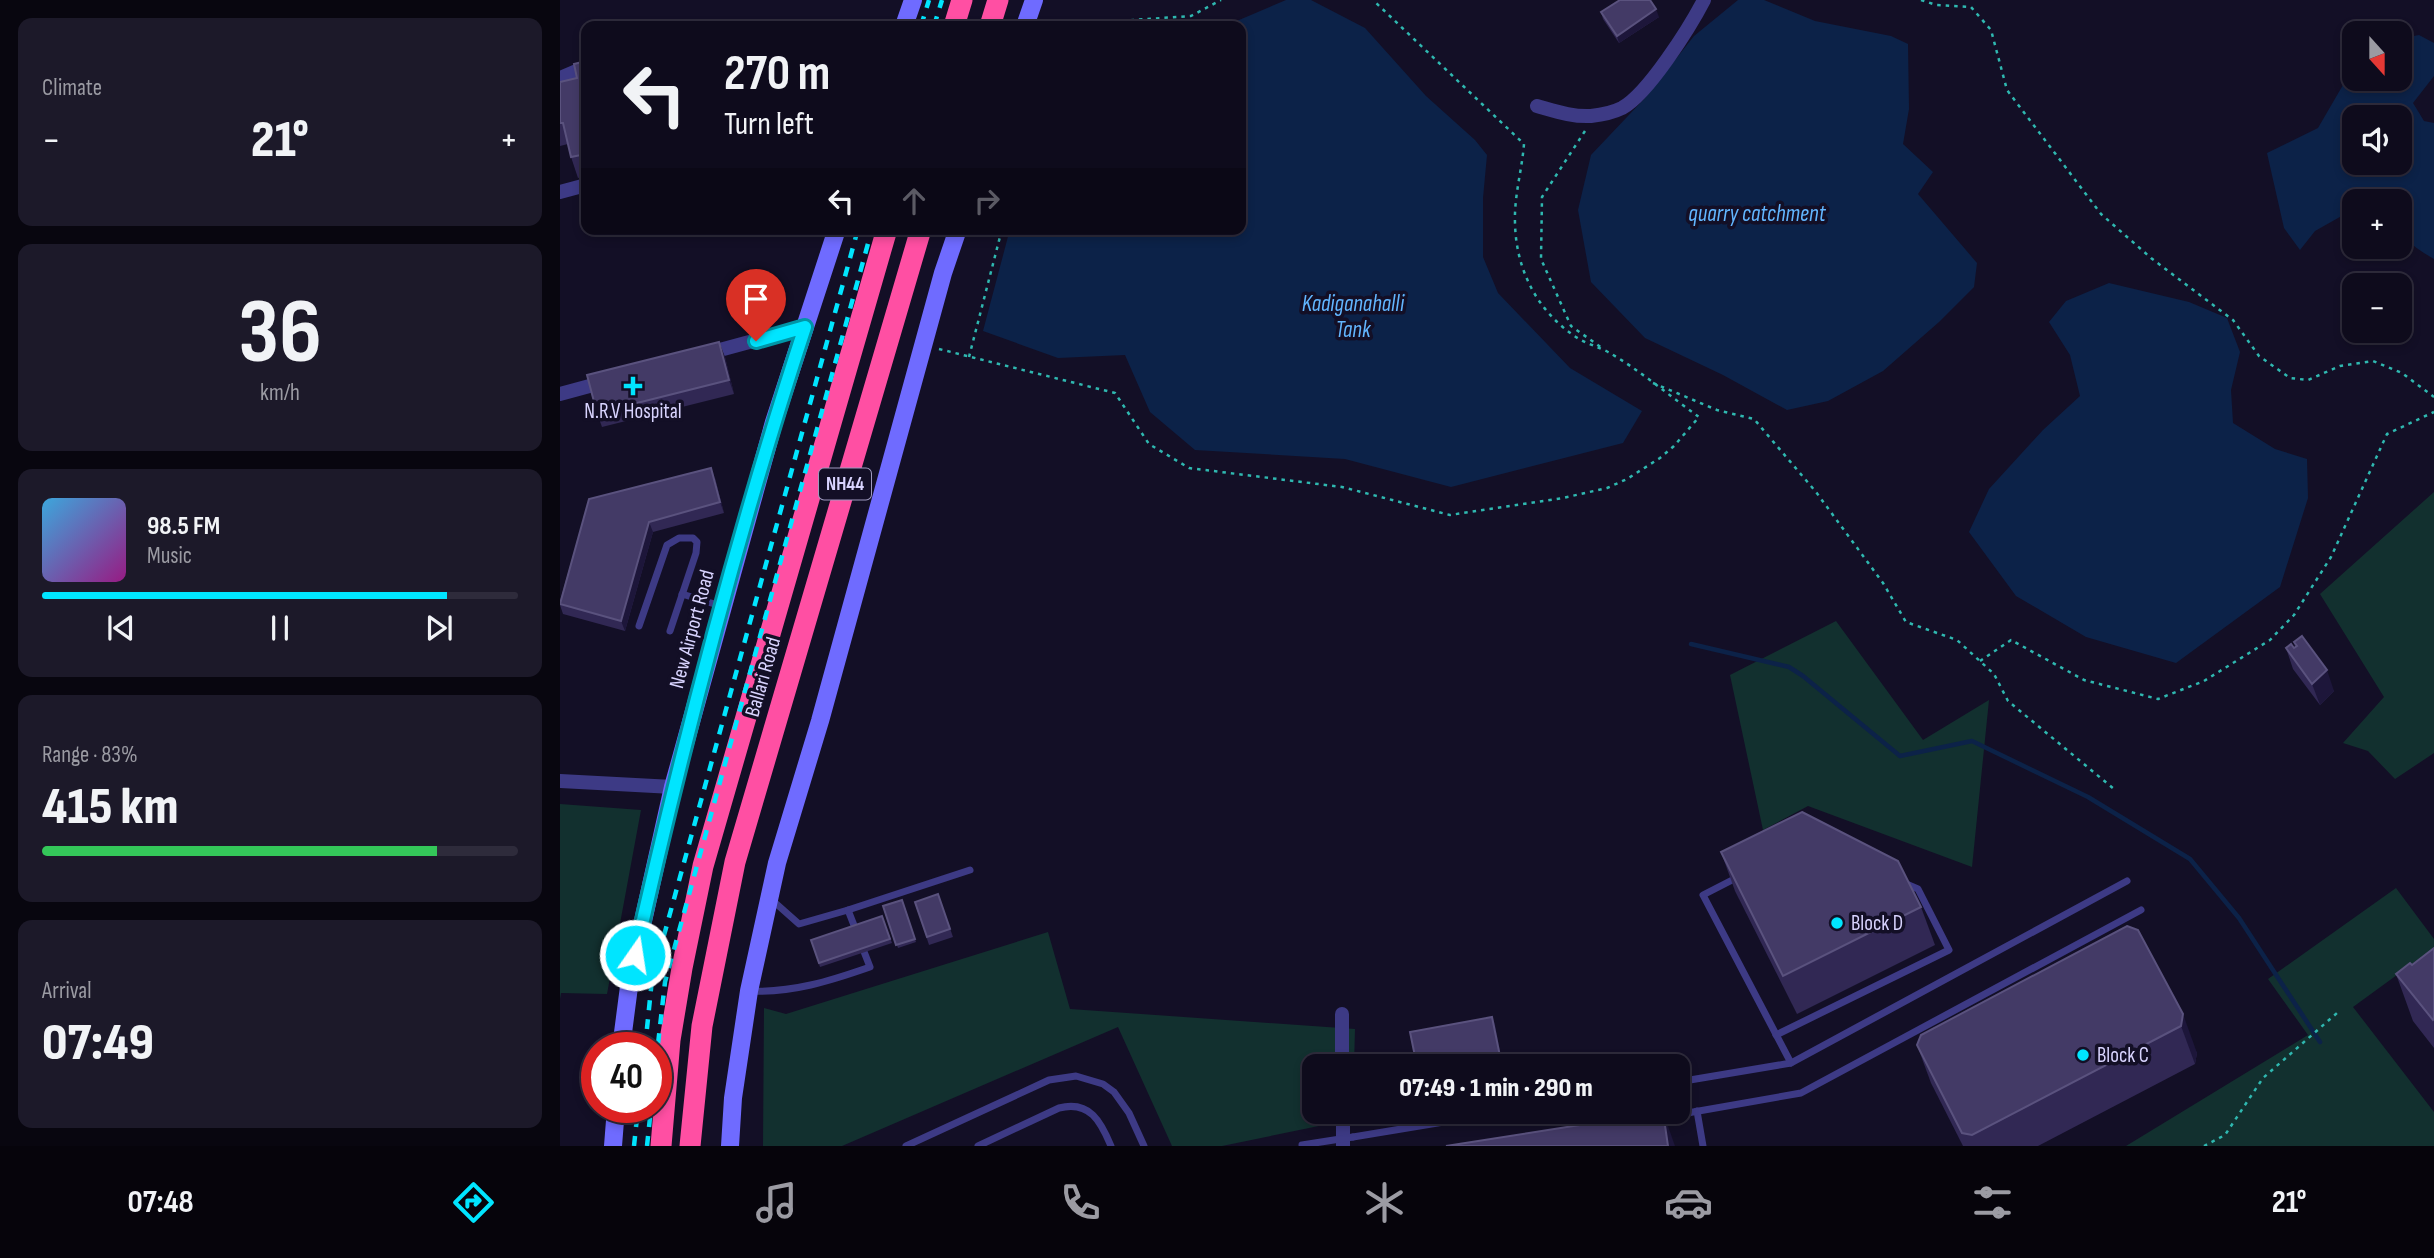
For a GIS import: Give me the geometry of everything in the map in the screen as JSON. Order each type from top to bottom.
[{"type":"highway","points":[[956,21],[962,0]]},
{"type":"highway","points":[[992,21],[998,0]]},
{"type":"highway","name":"Ballari Road","points":[[662,1146],[670,1040],[703,866],[885,235]]},
{"type":"highway","name":"Ballari Road","points":[[690,1146],[702,1026],[735,862],[919,235]]},
{"type":"street","points":[[906,21],[913,0]]},
{"type":"street","points":[[1027,21],[1034,0]]},
{"type":"street","points":[[1537,106],[1576,116],[1594,116],[1622,108],[1640,93],[1688,31],[1704,0]]},
{"type":"street","points":[[560,78],[581,69]]},
{"type":"street","points":[[560,192],[581,186]]},
{"type":"street","name":"New Airport Road","points":[[623,1032],[630,979],[673,787],[774,422],[835,235]]},
{"type":"street","points":[[730,1146],[733,1098],[749,991],[777,863],[820,721],[956,235]]},
{"type":"street","points":[[689,359],[805,327]]},
{"type":"street","points":[[560,394],[625,376]]},
{"type":"street","points":[[560,781],[673,787]]},
{"type":"street","points":[[1342,1014],[1342,1054]]},
{"type":"street","points":[[613,1146],[615,1123]]},
{"type":"street","points":[[1345,1124],[1348,1142]]},
{"type":"lane","points":[[639,626],[667,545],[679,538],[693,538],[698,546],[670,631]]},
{"type":"lane","points":[[682,594],[722,606]]},
{"type":"lane","points":[[769,897],[799,924],[970,870]]},
{"type":"lane","points":[[1751,870],[1703,895],[1791,1063]]},
{"type":"lane","points":[[1776,1035],[1948,950],[1918,889],[1894,878]]},
{"type":"lane","points":[[1690,1080],[1791,1063],[2127,881]]},
{"type":"lane","points":[[749,991],[771,992],[824,984],[870,967],[848,910]]},
{"type":"lane","points":[[1690,1112],[1801,1093],[2141,910]]},
{"type":"lane","points":[[905,1146],[1049,1080],[1076,1076],[1102,1084],[1114,1092],[1123,1102],[1144,1146]]},
{"type":"lane","points":[[978,1146],[1059,1108],[1074,1106],[1094,1114],[1111,1146]]},
{"type":"lane","points":[[1697,1111],[1703,1146]]},
{"type":"lane","points":[[1301,1146],[1348,1142],[1442,1124]]},
{"type":"path","points":[[1130,21],[1191,16],[1221,0]]},
{"type":"path","points":[[924,345],[1115,393],[1149,443],[1189,468],[1342,487],[1450,515],[1574,496],[1607,488],[1644,470],[1674,446],[1699,417],[1608,352],[1580,340],[1556,322],[1538,300],[1524,272],[1517,248],[1515,222],[1524,144],[1373,0]]},
{"type":"path","points":[[1921,0],[1936,5],[1971,7],[1991,30],[2007,90],[2101,214],[2151,258],[2233,320],[2259,356],[2290,378],[2308,380],[2340,366],[2374,361],[2402,373],[2434,397]]},
{"type":"path","points":[[1594,116],[1542,197],[1541,259],[1571,326],[1651,382],[1717,410],[1754,419],[1816,492],[1883,583],[1906,622],[1957,640],[1994,674],[2008,701],[2114,789]]},
{"type":"path","points":[[969,357],[1000,235]]},
{"type":"path","points":[[1980,661],[2011,640],[2084,680],[2158,699],[2204,681],[2270,640],[2294,615],[2331,557],[2387,434],[2434,412]]},
{"type":"path","points":[[2204,1146],[2225,1135],[2263,1078],[2337,1013]]},
{"type":"green space","points":[[2434,492],[2434,753],[2395,779],[2368,751],[2343,743],[2384,697],[2320,594]]},
{"type":"green space","points":[[1836,621],[1923,740],[1989,700],[1972,867],[1808,806],[1763,830],[1730,675]]},
{"type":"green space","points":[[560,804],[641,810],[607,994],[561,993],[560,999]]},
{"type":"green space","points":[[2396,888],[2434,939],[2434,948],[2353,1007],[2434,1112],[2434,1146],[2126,1146],[2308,1035],[2268,979]]},
{"type":"green space","points":[[1048,932],[1070,1009],[1355,1029],[1354,1054],[1302,1054],[1302,1124],[1329,1124],[1222,1146],[1172,1146],[1118,1027],[842,1146],[763,1146],[764,1008],[786,1014]]},
{"type":"water","name":"Kadiganahalli Tank","points":[[1286,0],[1311,0],[1365,28],[1426,96],[1475,140],[1487,155],[1483,198],[1483,257],[1498,293],[1570,368],[1642,411],[1623,443],[1451,487],[1345,459],[1195,450],[1150,412],[1125,355],[1058,358],[983,331],[1008,235],[1246,235],[1246,21],[1237,21]]},
{"type":"water","name":"quarry catchment","points":[[1738,0],[1764,0],[1815,21],[1891,36],[1908,44],[1909,109],[1903,144],[1933,172],[1918,194],[1977,263],[1974,287],[1883,371],[1828,401],[1787,410],[1723,375],[1645,338],[1591,282],[1578,210],[1591,155],[1645,98],[1694,36]]},
{"type":"water","points":[[2419,35],[2434,43],[2434,76],[2413,103],[2424,121],[2434,123],[2434,259],[2412,244],[2412,189],[2342,189],[2342,216],[2315,231],[2300,250],[2284,228],[2267,153],[2318,128],[2342,87],[2342,91],[2412,91],[2412,36]]},
{"type":"water","points":[[2109,283],[2189,302],[2227,318],[2240,352],[2231,390],[2233,423],[2275,449],[2307,459],[2308,498],[2280,587],[2176,663],[2086,637],[2016,596],[1969,532],[1989,489],[2043,430],[2080,396],[2070,355],[2049,322],[2066,301]]},
{"type":"building","points":[[1620,0],[1650,0],[1656,9],[1617,36],[1601,12]]},
{"type":"building","points":[[581,62],[581,155],[571,157],[563,123],[560,123],[560,82],[577,78],[574,64]]},
{"type":"building","points":[[719,342],[729,380],[597,413],[587,375]]},
{"type":"building","points":[[711,468],[720,502],[649,522],[621,621],[560,604],[589,499]]},
{"type":"building","points":[[2302,636],[2327,670],[2312,684],[2286,648],[2291,644],[2294,648],[2297,646],[2294,642]]},
{"type":"building","name":"Block D","points":[[1802,812],[1898,861],[1921,907],[1783,976],[1721,852]]},
{"type":"building","points":[[938,894],[950,929],[927,937],[915,902]]},
{"type":"building","points":[[902,900],[915,939],[896,945],[883,906]]},
{"type":"building","points":[[882,916],[890,939],[819,963],[811,940]]},
{"type":"building","name":"Block C","points":[[2127,926],[2138,930],[2183,1014],[2181,1026],[1972,1135],[1962,1133],[1917,1045],[1921,1035]]},
{"type":"building","points":[[2434,948],[2434,1019],[2433,1020],[2396,974]]},
{"type":"building","points":[[1492,1017],[1500,1054],[1415,1054],[1410,1032]]},
{"type":"building","points":[[1586,1124],[1665,1124],[1668,1146],[1446,1146]]},
{"type":"waterway","points":[[1691,644],[1789,667],[1900,756],[1972,741],[2088,797],[2190,859],[2239,918],[2320,1042]]},
{"type":"railway","points":[[923,21],[929,0]]},
{"type":"railway","points":[[936,21],[942,0]]},
{"type":"railway","points":[[647,1032],[652,979],[856,235]]},
{"type":"railway","points":[[659,1032],[665,982],[870,235]]},
{"type":"railway","points":[[634,1146],[636,1123]]},
{"type":"railway","points":[[647,1146],[649,1123]]},
{"type":"place","name":"N.R.V Hospital","points":[[633,386]]},
{"type":"place","name":"Block D","points":[[1837,923]]},
{"type":"place","name":"Block C","points":[[2083,1055]]},
{"type":"route","points":[[635,955],[673,787],[774,422],[805,327],[756,341]]}]
